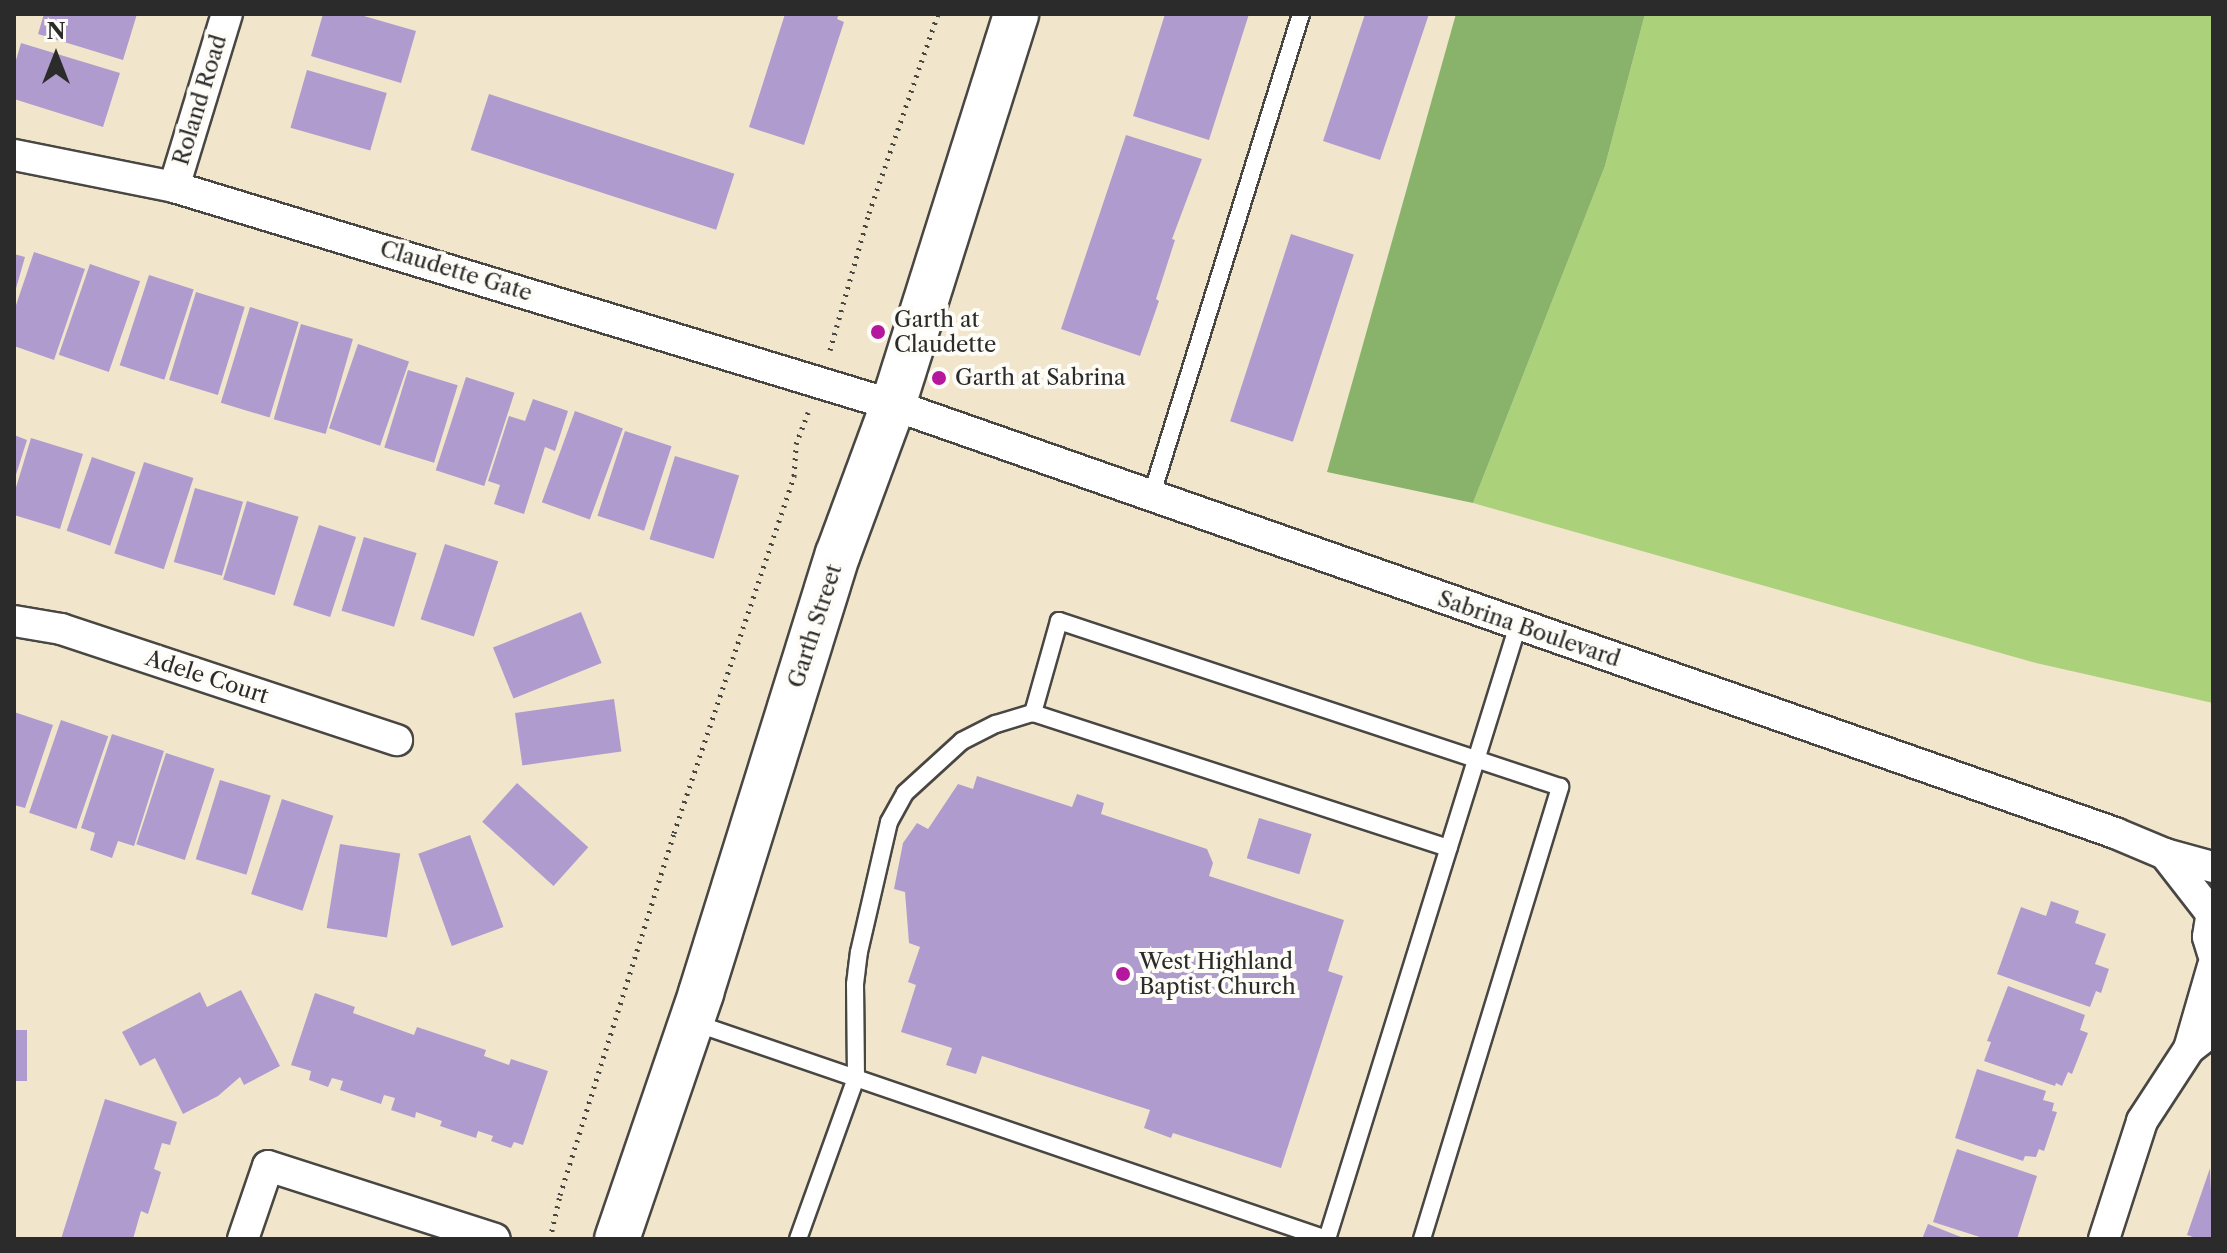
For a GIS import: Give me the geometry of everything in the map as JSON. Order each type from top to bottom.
[{"type":"main road","name":"Garth Street","points":[[617,1239],[691,1022],[838,554],[893,405],[1016,14]]},
{"type":"street","name":"Roland Road","points":[[174,187],[227,14]]},
{"type":"street","name":"Claudette Gate","points":[[14,155],[174,187],[415,257],[893,405]]},
{"type":"street","name":"Sabrina Boulevard","points":[[893,405],[2100,828],[2165,854],[2213,867]]},
{"type":"street","name":"Adele Court","points":[[14,621],[61,629],[397,740]]},
{"type":"street","points":[[2165,854],[2211,909],[2208,937],[2213,953]]},
{"type":"street","points":[[2104,1239],[2142,1121],[2189,1049],[2213,966]]},
{"type":"street","points":[[2189,1049],[2213,1030]]},
{"type":"street","points":[[243,1239],[268,1166],[495,1239]]},
{"type":"lane","points":[[1151,497],[1301,14]]},
{"type":"lane","points":[[1033,713],[1059,621],[1560,787],[1422,1239]]},
{"type":"lane","points":[[691,1022],[1327,1239],[1518,625]]},
{"type":"lane","points":[[798,1239],[856,1078],[855,984],[859,952],[889,822],[905,793],[962,741],[996,724],[1033,713],[1449,848]]},
{"type":"path","points":[[550,1239],[669,848],[794,476],[796,444],[818,384],[869,213],[938,14]]},
{"type":"green space","points":[[1456,14],[1645,14],[1605,166],[1473,503],[1327,472]]},
{"type":"green space","points":[[1645,14],[2213,14],[2213,703],[2036,663],[1473,503],[1605,166]]},
{"type":"building","points":[[44,14],[137,14],[123,60],[38,34]]},
{"type":"building","points":[[323,14],[357,14],[416,31],[401,83],[311,56]]},
{"type":"building","points":[[785,14],[839,14],[837,19],[844,22],[804,145],[749,127]]},
{"type":"building","points":[[1165,14],[1249,14],[1209,140],[1133,116]]},
{"type":"building","points":[[1365,14],[1429,14],[1380,160],[1323,141]]},
{"type":"building","points":[[21,43],[120,73],[103,127],[14,99],[14,67]]},
{"type":"building","points":[[307,70],[387,93],[370,151],[290,128]]},
{"type":"building","points":[[489,94],[734,174],[716,230],[471,150]]},
{"type":"building","points":[[1126,135],[1202,159],[1172,239],[1175,240],[1156,299],[1159,301],[1140,356],[1061,329]]},
{"type":"building","points":[[1291,234],[1354,254],[1293,442],[1230,421]]},
{"type":"building","points":[[34,252],[85,269],[54,360],[14,346],[14,311]]},
{"type":"building","points":[[14,254],[25,257],[15,292],[14,292]]},
{"type":"building","points":[[90,264],[140,281],[109,372],[59,355]]},
{"type":"building","points":[[149,275],[194,290],[164,380],[120,365]]},
{"type":"building","points":[[196,292],[245,307],[218,395],[169,380]]},
{"type":"building","points":[[250,307],[299,322],[270,418],[221,403]]},
{"type":"building","points":[[301,324],[353,339],[326,434],[274,419]]},
{"type":"building","points":[[358,344],[409,362],[380,446],[329,428]]},
{"type":"building","points":[[408,370],[458,385],[434,463],[384,447]]},
{"type":"building","points":[[466,377],[515,393],[484,486],[436,470]]},
{"type":"building","points":[[533,399],[568,411],[555,451],[545,447],[524,514],[494,504],[500,485],[488,481],[509,416],[525,421]]},
{"type":"building","points":[[575,411],[623,428],[590,520],[542,502]]},
{"type":"building","points":[[625,431],[672,446],[644,531],[597,516]]},
{"type":"building","points":[[14,435],[27,440],[15,478],[14,478]]},
{"type":"building","points":[[31,438],[83,454],[60,529],[14,515],[14,494]]},
{"type":"building","points":[[675,456],[739,476],[714,559],[650,539]]},
{"type":"building","points":[[92,457],[135,472],[110,546],[67,531]]},
{"type":"building","points":[[144,462],[193,478],[164,569],[114,553]]},
{"type":"building","points":[[195,488],[243,502],[222,576],[174,562]]},
{"type":"building","points":[[247,501],[299,517],[275,595],[223,579]]},
{"type":"building","points":[[319,525],[356,537],[330,617],[293,605]]},
{"type":"building","points":[[364,537],[417,553],[394,627],[341,611]]},
{"type":"building","points":[[445,544],[498,561],[474,636],[421,619]]},
{"type":"building","points":[[581,612],[602,663],[514,699],[493,648]]},
{"type":"building","points":[[614,699],[621,751],[522,765],[515,713]]},
{"type":"building","points":[[14,712],[53,725],[25,808],[14,805]]},
{"type":"building","points":[[61,720],[108,736],[76,829],[29,813]]},
{"type":"building","points":[[112,734],[164,751],[134,846],[118,841],[112,858],[90,850],[95,833],[81,828]]},
{"type":"building","points":[[166,753],[215,769],[185,860],[136,844]]},
{"type":"building","name":"West Highland Baptist Church","points":[[977,776],[1072,807],[1077,794],[1104,803],[1101,814],[1207,849],[1213,863],[1209,876],[1344,920],[1328,971],[1343,976],[1281,1168],[1173,1133],[1171,1138],[1144,1128],[1150,1110],[982,1056],[976,1074],[946,1065],[952,1048],[901,1032],[916,985],[908,982],[920,947],[909,943],[905,892],[894,889],[903,843],[917,823],[928,829],[958,784],[973,789]]},
{"type":"building","points":[[220,780],[271,795],[246,875],[196,859]]},
{"type":"building","points":[[517,783],[588,847],[554,886],[482,822]]},
{"type":"building","points":[[282,799],[333,816],[302,911],[251,894]]},
{"type":"building","points":[[1259,818],[1312,834],[1299,874],[1247,858]]},
{"type":"building","points":[[470,835],[504,927],[452,946],[418,854]]},
{"type":"building","points":[[340,844],[400,854],[387,937],[327,928]]},
{"type":"building","points":[[2051,901],[2079,911],[2075,923],[2106,934],[2095,964],[2109,969],[2101,993],[2096,991],[2090,1007],[1997,974],[2021,907],[2046,916]]},
{"type":"building","points":[[2008,986],[2085,1015],[2080,1030],[2088,1033],[2072,1074],[2068,1072],[2062,1086],[1984,1061],[1991,1042],[1987,1041]]},
{"type":"building","points":[[241,990],[280,1066],[244,1085],[240,1077],[218,1096],[183,1114],[155,1058],[140,1066],[122,1032],[200,992],[207,1007]]},
{"type":"building","points":[[315,993],[355,1007],[353,1013],[414,1035],[417,1027],[486,1050],[484,1056],[509,1065],[511,1059],[548,1071],[523,1145],[514,1142],[511,1148],[491,1141],[493,1136],[478,1131],[476,1138],[440,1126],[442,1121],[416,1112],[415,1118],[391,1110],[395,1098],[384,1095],[381,1104],[340,1090],[343,1081],[332,1078],[328,1087],[309,1080],[311,1071],[291,1065]]},
{"type":"building","points":[[14,1030],[27,1030],[27,1081],[14,1081]]},
{"type":"building","points":[[1977,1069],[2046,1091],[2043,1100],[2054,1103],[2052,1111],[2057,1112],[2044,1151],[2039,1149],[2036,1157],[2025,1156],[2023,1161],[1955,1138]]},
{"type":"building","points":[[105,1099],[177,1122],[170,1145],[162,1143],[154,1169],[161,1172],[148,1214],[141,1211],[133,1239],[61,1239]]},
{"type":"building","points":[[1957,1149],[2037,1176],[2017,1239],[1986,1239],[1933,1222]]},
{"type":"building","points":[[2210,1168],[2213,1239],[2199,1239],[2187,1235]]},
{"type":"building","points":[[1928,1224],[1966,1239],[1922,1239]]},
{"type":"place","name":"Garth at Claudette","points":[[878,332]]},
{"type":"place","name":"Garth at Sabrina","points":[[939,378]]},
{"type":"place","name":"West Highland Baptist Church","points":[[1123,974]]}]
